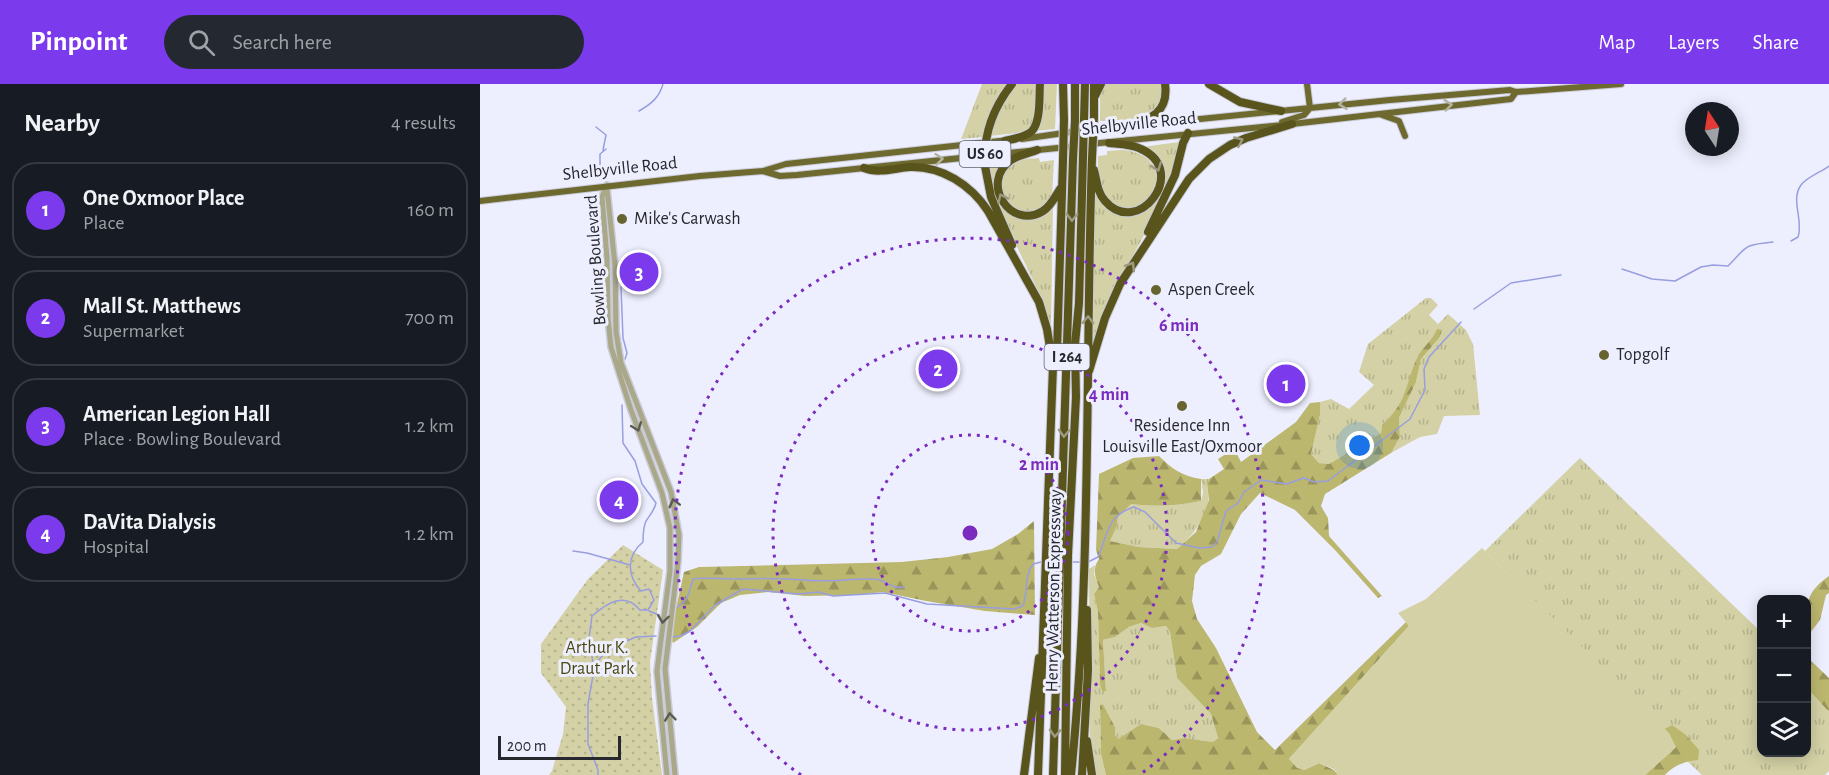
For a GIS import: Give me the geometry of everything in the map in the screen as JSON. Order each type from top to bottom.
[{"type":"highway","points":[[1012,84],[1001,99],[990,123],[985,166],[987,184],[994,205],[1044,316],[1053,366],[1038,775]]},
{"type":"highway","points":[[1005,141],[1026,135],[1033,129],[1037,118],[1040,84]]},
{"type":"highway","points":[[1053,366],[1057,352],[1064,84]]},
{"type":"highway","name":"Henry Watterson Expressway","points":[[1065,554],[1075,84]]},
{"type":"highway","name":"Henry Watterson Expressway","points":[[1053,775],[1076,397],[1075,344],[1089,160],[1084,119],[1085,84]]},
{"type":"highway","points":[[1082,775],[1088,670],[1084,554],[1088,434],[1089,160],[1094,118],[1094,84]]},
{"type":"highway","points":[[1094,97],[1101,84]]},
{"type":"highway","points":[[1128,126],[1152,117],[1160,110],[1165,99],[1165,84]]},
{"type":"highway","points":[[1211,85],[1240,102],[1281,111]]},
{"type":"highway","points":[[1087,378],[1110,305],[1144,245],[1189,178],[1209,159],[1239,140],[1292,124]]},
{"type":"highway","points":[[1144,245],[1175,175],[1183,143],[1188,133]]},
{"type":"highway","points":[[1089,160],[1099,192],[1111,206],[1122,211],[1131,211],[1139,210],[1152,201],[1160,189],[1161,180],[1160,170],[1154,158],[1137,147],[1109,142]]},
{"type":"highway","points":[[1037,150],[1014,159],[1003,168],[998,187],[1003,203],[1019,214],[1036,214],[1049,205],[1061,188]]},
{"type":"highway","points":[[864,168],[872,171],[925,168],[952,177],[966,186],[988,211],[1035,295]]},
{"type":"highway","name":"Henry Watterson Expressway","points":[[1064,570],[1065,775]]},
{"type":"highway","points":[[1071,775],[1078,706],[1085,570]]},
{"type":"highway","points":[[1024,775],[1044,621]]},
{"type":"highway","points":[[1084,710],[1092,775]]},
{"type":"main road","points":[[1272,125],[1304,115],[1310,108],[1307,84]]},
{"type":"main road","name":"Shelbyville Road","points":[[480,201],[608,185],[763,171],[786,164],[1128,126],[1510,90],[1516,92],[1621,84]]},
{"type":"main road","name":"Shelbyville Road","points":[[763,171],[780,176],[1292,124],[1511,99],[1516,92]]},
{"type":"main road","points":[[1376,114],[1397,119],[1401,123],[1405,136]]},
{"type":"street","name":"Bowling Boulevard","points":[[608,185],[602,197],[611,347],[631,410],[662,493],[670,528],[670,571],[657,671],[667,756],[667,775]]},
{"type":"street","name":"Bowling Boulevard","points":[[608,185],[615,266],[616,332],[621,363],[671,492],[679,535],[665,669],[675,775]]},
{"type":"green space","points":[[982,84],[1037,84],[1034,121],[1029,129],[990,136],[989,117],[983,137],[961,139]]},
{"type":"green space","points":[[1042,84],[1057,84],[1055,129],[1035,131]]},
{"type":"green space","points":[[1104,84],[1162,84],[1162,98],[1158,107],[1151,114],[1142,118],[1100,121],[1100,94]]},
{"type":"green space","points":[[1179,142],[1164,194],[1102,317],[1093,343],[1094,187],[1111,210],[1149,207],[1161,171],[1142,147]]},
{"type":"green space","points":[[1122,150],[1148,159],[1154,167],[1157,181],[1153,193],[1144,203],[1132,208],[1120,207],[1108,199],[1100,183],[1098,156],[1107,155],[1107,151]]},
{"type":"green space","points":[[1011,158],[994,184],[996,196],[1000,202],[1018,217],[1053,205],[1051,326],[1043,301],[994,199],[988,161]]},
{"type":"green space","points":[[1039,158],[1040,162],[1054,160],[1052,197],[1041,209],[1029,212],[1018,210],[1002,193],[1001,182],[1004,171],[1015,162]]},
{"type":"green space","points":[[1426,298],[1431,298],[1438,305],[1429,315],[1438,324],[1448,314],[1466,330],[1473,344],[1480,415],[1444,416],[1437,434],[1420,437],[1391,453],[1400,437],[1399,418],[1416,382],[1421,359],[1440,337],[1442,330],[1417,357],[1408,386],[1395,414],[1382,425],[1381,433],[1329,464],[1319,463],[1311,454],[1320,415],[1320,402],[1331,399],[1349,409],[1374,385],[1359,372],[1368,344]]},
{"type":"green space","points":[[1437,329],[1442,330],[1440,337],[1421,359],[1416,382],[1399,418],[1400,437],[1391,453],[1325,494],[1321,506],[1328,518],[1329,536],[1382,596],[1378,598],[1295,510],[1260,493],[1241,514],[1221,554],[1201,566],[1195,575],[1192,601],[1197,619],[1216,648],[1257,732],[1275,750],[1406,622],[1409,626],[1289,759],[1304,770],[1319,763],[1334,770],[1338,775],[1106,775],[1101,754],[1100,705],[1103,704],[1115,727],[1115,735],[1118,739],[1141,724],[1159,728],[1172,740],[1184,738],[1213,742],[1218,738],[1211,714],[1177,678],[1170,632],[1166,626],[1152,628],[1141,623],[1129,627],[1115,637],[1103,640],[1106,691],[1102,691],[1098,612],[1094,594],[1099,587],[1095,569],[1099,559],[1096,550],[1099,474],[1133,458],[1159,456],[1178,471],[1201,479],[1201,501],[1166,506],[1131,504],[1118,517],[1117,526],[1110,541],[1139,547],[1177,549],[1196,532],[1209,500],[1207,483],[1209,479],[1224,469],[1218,459],[1229,452],[1236,452],[1241,462],[1296,422],[1310,403],[1320,402],[1320,415],[1311,454],[1319,463],[1329,464],[1381,433],[1382,425],[1396,410],[1404,395],[1418,356]]},
{"type":"green space","points":[[1580,458],[1757,628],[1757,757],[1811,757],[1811,692],[1829,712],[1829,771],[1825,775],[1702,775],[1687,761],[1672,725],[1664,729],[1485,551]]},
{"type":"green space","points":[[1201,479],[1209,479],[1206,510],[1197,529],[1177,549],[1139,547],[1110,541],[1117,526],[1118,517],[1131,504],[1166,506],[1201,501],[1203,493]]},
{"type":"green space","points":[[1034,521],[1035,615],[985,611],[883,592],[805,596],[768,592],[740,595],[721,603],[697,627],[673,643],[670,636],[684,572],[699,567],[902,562],[948,557],[992,549],[1018,534]]},
{"type":"green space","name":"Arthur K. Draut Park","points":[[623,545],[663,570],[650,662],[652,698],[662,775],[549,775],[563,734],[566,707],[541,673],[541,644],[588,579]]},
{"type":"green space","points":[[1482,548],[1669,733],[1676,747],[1645,775],[1338,775],[1334,769],[1319,763],[1304,770],[1297,768],[1289,759],[1409,626],[1398,613],[1426,599]]},
{"type":"green space","points":[[1095,565],[1094,574],[1099,587],[1094,594],[1098,612],[1102,691],[1106,691],[1103,640],[1115,637],[1129,627],[1141,623],[1152,628],[1166,626],[1170,632],[1177,678],[1211,714],[1218,738],[1213,742],[1184,738],[1172,740],[1159,728],[1141,724],[1118,739],[1115,735],[1115,727],[1103,704],[1100,705],[1101,754],[1106,775],[1095,775],[1090,744],[1089,569]]},
{"type":"green space","points":[[1829,576],[1829,593],[1826,595],[1820,620],[1811,632],[1811,595]]},
{"type":"green space","points":[[1811,661],[1829,678],[1829,712],[1811,692]]},
{"type":"green space","points":[[1672,725],[1686,735],[1699,750],[1698,760],[1680,764],[1665,775],[1645,775],[1676,747],[1664,729]]},
{"type":"waterway","points":[[639,111],[654,100],[663,84]]},
{"type":"waterway","points":[[596,127],[606,135],[603,150]]},
{"type":"waterway","points":[[600,179],[600,154],[606,149]]},
{"type":"waterway","points":[[1791,241],[1798,237],[1797,197],[1801,185],[1829,166]]},
{"type":"waterway","points":[[1622,269],[1652,279],[1675,281],[1701,267],[1728,266],[1746,248],[1773,242]]},
{"type":"waterway","points":[[1474,309],[1511,283],[1561,275]]},
{"type":"waterway","points":[[621,287],[623,338],[627,353],[625,359]]},
{"type":"waterway","points":[[1088,562],[1098,557],[1113,520],[1134,507],[1145,512],[1176,543],[1199,548],[1212,547],[1217,542],[1226,511],[1238,503],[1244,492],[1261,480],[1287,484],[1303,478],[1315,482],[1328,481],[1410,419],[1425,390],[1424,369],[1429,357],[1461,322]]},
{"type":"waterway","points":[[594,669],[589,638],[592,616],[616,601],[628,601],[640,610],[648,610],[654,600],[649,589],[641,591],[631,573],[631,560],[643,542],[645,524],[656,503],[642,484],[635,461],[623,443],[622,405]]},
{"type":"waterway","points":[[573,551],[630,565]]},
{"type":"waterway","points":[[672,637],[681,636],[690,631],[715,605],[743,589],[799,594],[818,592],[833,596],[885,593],[927,604],[1014,609],[1023,606],[1030,568],[1033,564],[1041,562]]},
{"type":"waterway","points":[[1070,562],[1080,562]]},
{"type":"waterway","points":[[677,607],[686,599],[693,579],[698,578],[822,581],[874,579],[899,588],[904,587]]},
{"type":"waterway","points":[[649,611],[659,615]]},
{"type":"waterway","points":[[598,775],[588,744],[588,704],[595,664],[617,645],[636,637],[656,636]]},
{"type":"place","name":"Mike's Carwash","points":[[622,219]]},
{"type":"place","name":"American Legion Hall","points":[[639,272]]},
{"type":"place","name":"Aspen Creek","points":[[1156,290]]},
{"type":"place","name":"Topgolf","points":[[1604,355]]},
{"type":"place","name":"Mall St. Matthews","points":[[938,369]]},
{"type":"place","name":"One Oxmoor Place","points":[[1286,384]]},
{"type":"place","name":"Residence Inn Louisville East/Oxmoor","points":[[1182,406]]},
{"type":"place","name":"DaVita Dialysis","points":[[619,500]]}]
